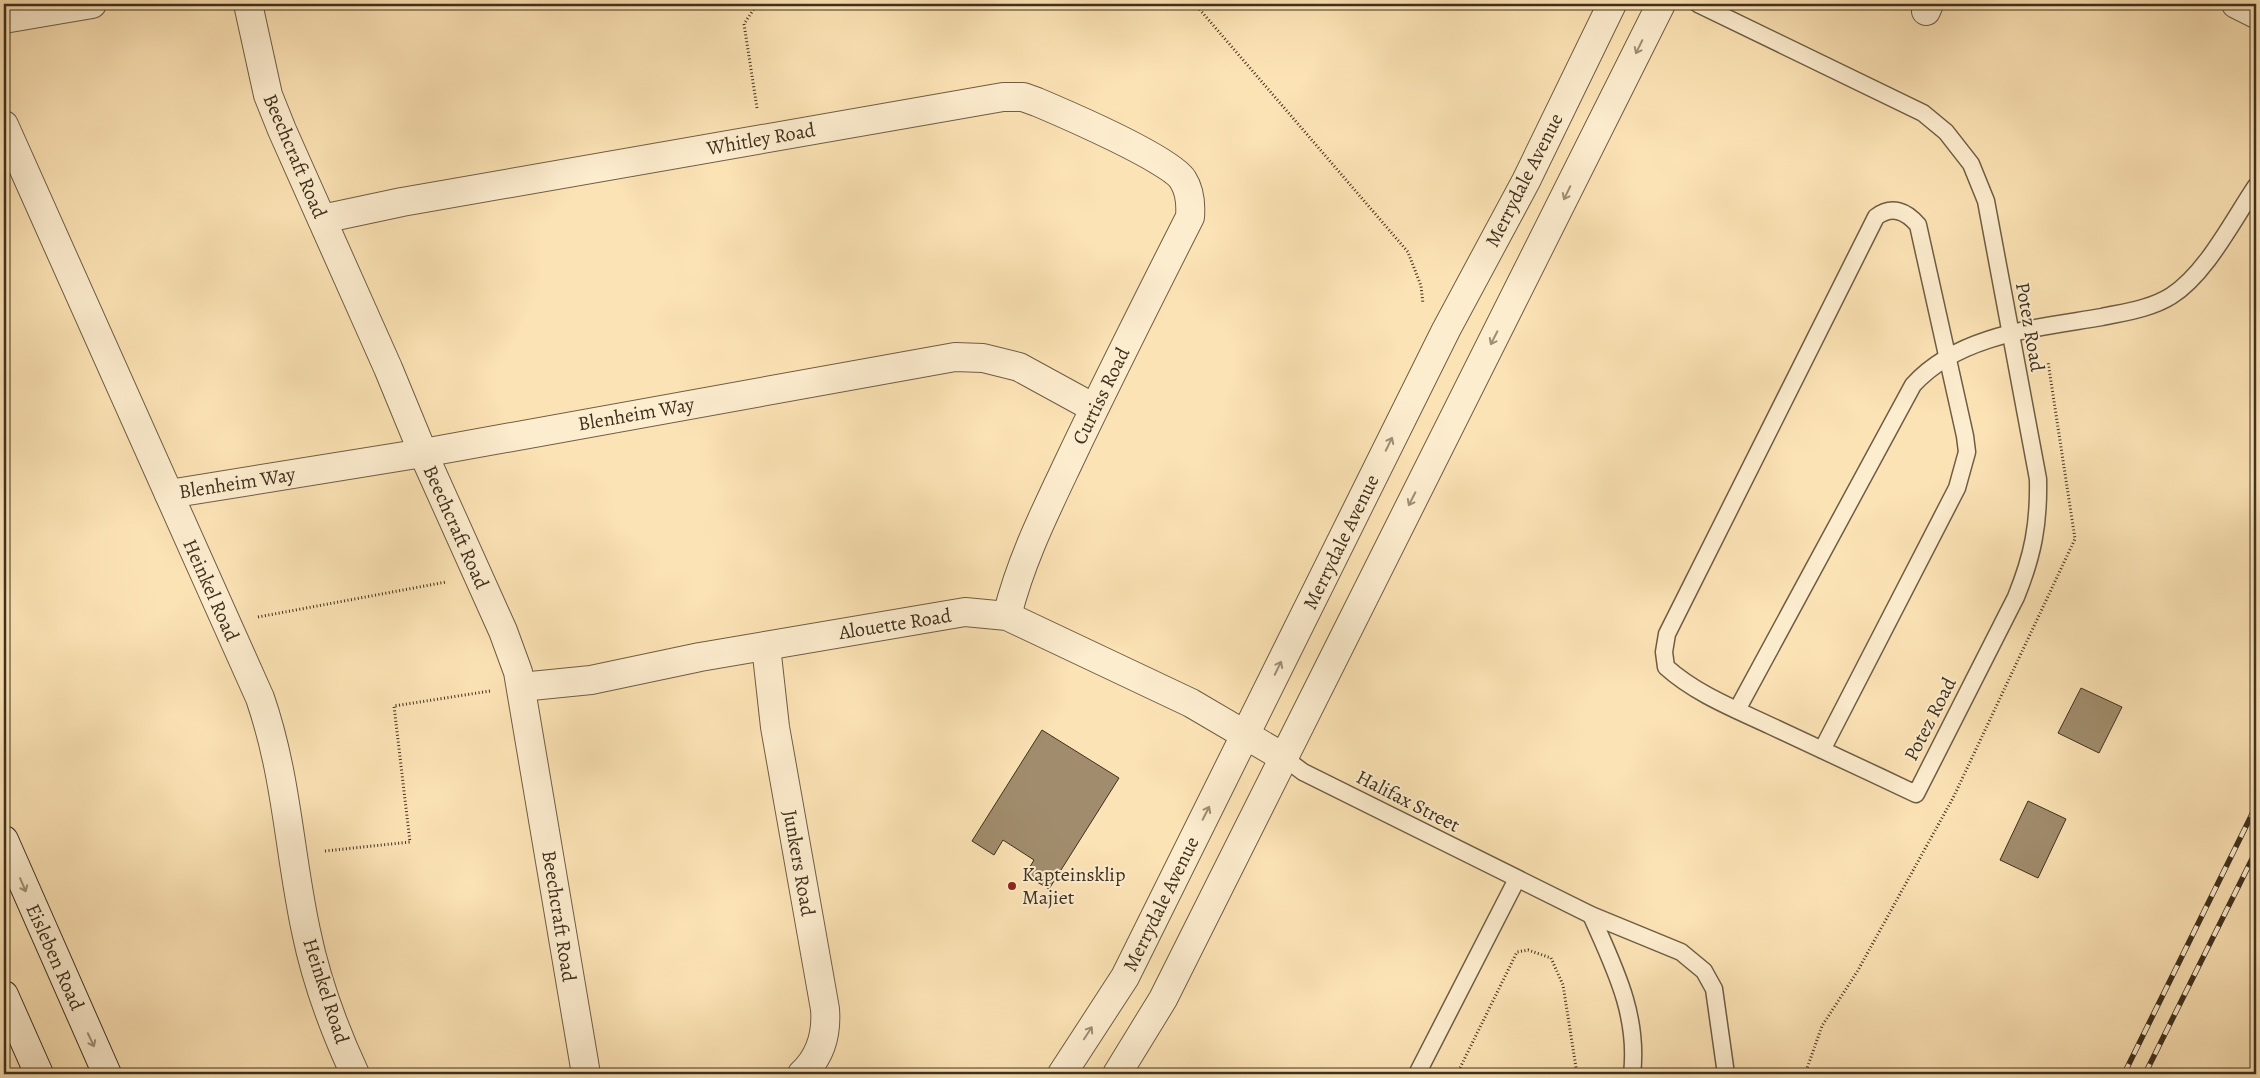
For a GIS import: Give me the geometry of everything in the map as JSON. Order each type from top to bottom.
[{"type":"street","points":[[4,19],[92,4]]},
{"type":"street","name":"Beechcraft Road","points":[[248,4],[268,95],[388,368],[423,453],[503,631],[521,687],[586,1074]]},
{"type":"street","name":"Merrydale Avenue","points":[[1062,1074],[1125,977],[1446,330],[1526,181],[1612,4]]},
{"type":"street","points":[[1117,1074],[1163,999],[1661,4]]},
{"type":"street","points":[[2236,4],[2256,14]]},
{"type":"street","name":"Whitley Road","points":[[322,218],[402,202],[1003,97],[1022,98],[1057,111],[1160,161],[1183,179]]},
{"type":"street","name":"Heinkel Road","points":[[4,125],[260,698],[272,733],[286,796],[306,931],[320,986],[355,1074]]},
{"type":"street","name":"Curtiss Road","points":[[1007,616],[1016,582],[1028,549],[1094,408],[1190,217],[1190,198],[1183,179]]},
{"type":"street","name":"Blenheim Way","points":[[169,494],[423,453],[955,357],[983,358],[1019,367],[1094,408]]},
{"type":"street","name":"Alouette Road","points":[[521,687],[591,680],[766,646],[965,612],[1007,616],[1191,703],[1283,757]]},
{"type":"street","name":"Junkers Road","points":[[766,646],[775,727],[825,1009],[824,1038],[816,1057],[802,1074]]},
{"type":"street","name":"Eisleben Road","points":[[4,840],[107,1074]]},
{"type":"street","points":[[4,995],[39,1074]]},
{"type":"lane","name":"Potez Road","points":[[1698,4],[1923,113],[1946,132],[1971,164],[1986,201],[2009,334],[2038,479],[2036,537],[2029,566],[2016,597],[1916,794],[1822,750]]},
{"type":"lane","points":[[1737,710],[1912,384],[1926,370],[1946,356],[2009,334],[2137,310],[2170,296],[2195,275],[2256,186]]},
{"type":"lane","points":[[1898,210],[1910,216],[1918,225],[1965,436],[1967,452],[1963,472],[1957,488],[1822,750],[1737,710],[1683,682],[1666,667],[1664,652],[1667,634],[1876,217],[1885,211],[1898,210]]},
{"type":"lane","name":"Halifax Street","points":[[1283,757],[1303,772],[1590,915],[1680,952],[1704,971],[1714,989],[1719,1012],[1726,1074]]},
{"type":"lane","points":[[1417,1074],[1517,879]]},
{"type":"lane","points":[[1590,915],[1623,986],[1635,1049],[1632,1074]]},
{"type":"path","points":[[757,4],[744,24],[762,139]]},
{"type":"path","points":[[1195,4],[1408,252],[1421,286],[1423,312]]},
{"type":"path","points":[[226,624],[478,576]]},
{"type":"path","points":[[294,855],[410,842],[394,706],[521,687]]},
{"type":"path","points":[[1457,1074],[1517,952],[1528,950],[1551,958],[1563,986],[1577,1074]]},
{"type":"building","points":[[2081,688],[2122,707],[2099,753],[2058,733]]},
{"type":"building","points":[[1042,730],[1119,778],[1049,889],[1025,875],[1034,860],[1003,840],[994,855],[972,841]]},
{"type":"building","points":[[2028,801],[2066,819],[2038,878],[2000,860]]},
{"type":"railway","points":[[2124,1074],[2256,806]]},
{"type":"railway","points":[[2145,1074],[2256,851]]},
{"type":"place","name":"Kapteinsklip Majiet","points":[[1012,886]]}]
